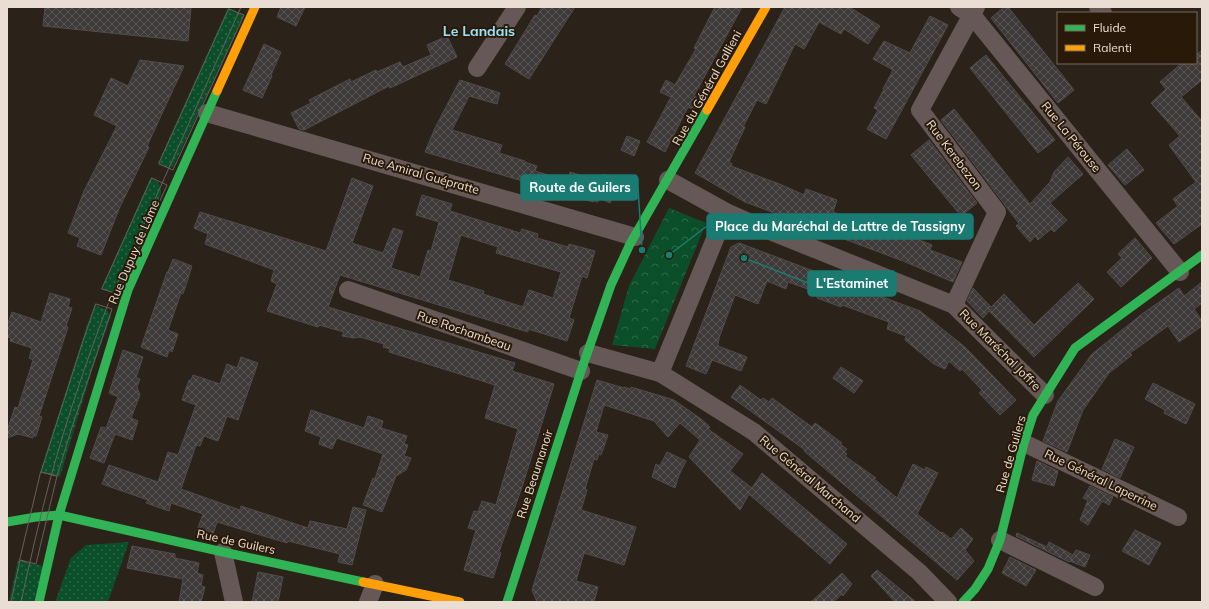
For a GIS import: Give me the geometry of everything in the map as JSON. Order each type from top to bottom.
[{"type":"main road","name":"Rue Dupuy de Lôme","points":[[38,602],[59,515],[128,290],[255,7]]},
{"type":"main road","name":"Rue du Général Gallieni","points":[[635,237],[766,7]]},
{"type":"main road","name":"Rue Beaumanoir","points":[[507,602],[581,371],[611,285],[630,244],[635,237]]},
{"type":"main road","name":"Rue de Guilers","points":[[963,602],[975,589],[988,569],[1000,540],[1024,443],[1033,415],[1075,348],[1202,255]]},
{"type":"main road","name":"Rue de Guilers","points":[[7,522],[59,515],[223,552],[460,602]]},
{"type":"street","points":[[477,68],[517,7]]},
{"type":"street","name":"Rue La Pérouse","points":[[969,10],[1180,272]]},
{"type":"street","name":"Rue Kerebezon","points":[[954,305],[997,212],[920,110],[969,10]]},
{"type":"street","name":"Rue Amiral Guépratte","points":[[207,113],[635,237]]},
{"type":"street","name":"Rue Maréchal Joffre","points":[[668,180],[726,212],[755,225],[954,305],[1045,395]]},
{"type":"street","points":[[660,373],[726,212]]},
{"type":"street","name":"Rue Rochambeau","points":[[348,290],[581,371]]},
{"type":"street","name":"Rue Général Marchand","points":[[588,353],[660,373],[754,432],[919,572],[948,602]]},
{"type":"street","name":"Rue Général Laperrine","points":[[1024,443],[1178,517]]},
{"type":"street","points":[[1000,540],[1094,587]]},
{"type":"street","points":[[223,552],[234,602]]},
{"type":"street","points":[[368,602],[375,584]]},
{"type":"green space","points":[[228,8],[244,15],[173,167],[169,168],[158,163]]},
{"type":"green space","points":[[152,178],[160,184],[161,194],[118,292],[114,293],[102,289],[150,179]]},
{"type":"green space","points":[[669,208],[706,223],[655,349],[612,345],[629,286]]},
{"type":"green space","points":[[95,305],[107,310],[111,316],[92,370],[60,477],[40,472],[87,325]]},
{"type":"green space","points":[[129,542],[108,602],[55,602],[71,558],[86,545]]},
{"type":"green space","points":[[18,560],[43,566],[34,602],[9,602]]},
{"type":"building","points":[[45,7],[191,7],[188,41],[43,26]]},
{"type":"building","points":[[281,7],[305,7],[296,26],[277,17]]},
{"type":"building","points":[[542,7],[575,7],[529,79],[505,64],[535,15],[537,16]]},
{"type":"building","points":[[715,7],[742,7],[694,96],[700,99],[694,110],[688,107],[665,152],[647,142],[671,97],[660,92],[666,80],[675,85],[696,49],[694,48]]},
{"type":"building","points":[[785,7],[849,7],[880,26],[868,44],[844,29],[841,34],[819,22],[804,49],[795,44],[766,104],[757,100],[743,127],[745,127],[729,162],[732,164],[731,166],[804,195],[806,189],[837,200],[833,212],[859,222],[862,215],[891,227],[891,229],[932,245],[930,250],[962,262],[953,282],[903,261],[745,202],[695,173]]},
{"type":"building","points":[[1004,7],[1008,7],[1074,90],[1058,103],[991,18]]},
{"type":"building","points":[[930,16],[948,25],[886,139],[867,129],[878,110],[874,108],[893,70],[873,59],[884,41],[910,53]]},
{"type":"building","points":[[447,36],[457,57],[390,88],[389,86],[304,130],[299,129],[291,113],[311,103],[309,100],[350,79],[351,82],[376,70],[377,72],[400,62],[403,67],[431,55],[427,45]]},
{"type":"building","points":[[264,44],[281,52],[262,98],[243,90]]},
{"type":"building","points":[[1202,50],[1202,80],[1181,97],[1202,121],[1202,224],[1174,244],[1156,223],[1178,206],[1173,199],[1196,182],[1169,145],[1180,136],[1151,103],[1166,89],[1160,82],[1181,64],[1197,64],[1197,54]]},
{"type":"building","points":[[986,55],[1055,140],[1038,153],[970,68]]},
{"type":"building","points":[[140,60],[184,66],[147,146],[149,147],[119,209],[101,255],[77,246],[80,238],[68,233],[84,191],[117,126],[94,115],[111,78],[128,86]]},
{"type":"building","points":[[460,80],[500,93],[497,104],[469,96],[452,130],[502,145],[499,153],[537,166],[535,171],[568,181],[570,172],[600,181],[603,174],[621,182],[610,203],[599,198],[598,202],[593,202],[425,152],[435,128]]},
{"type":"building","points":[[954,109],[1030,204],[1050,182],[1054,172],[1068,157],[1083,174],[1050,203],[1067,220],[1054,232],[1051,229],[1038,240],[1035,236],[1030,242],[1016,226],[1019,223],[941,120]]},
{"type":"building","points":[[627,136],[640,141],[634,156],[621,150]]},
{"type":"building","points":[[929,140],[977,203],[961,216],[911,155]]},
{"type":"building","points":[[1127,149],[1144,170],[1125,185],[1108,165]]},
{"type":"building","points":[[352,178],[373,186],[352,243],[383,253],[393,228],[403,231],[391,268],[420,277],[428,250],[431,251],[439,222],[416,215],[422,195],[452,204],[450,211],[520,233],[522,229],[538,234],[537,238],[568,247],[569,244],[595,251],[587,278],[582,276],[569,318],[574,320],[567,341],[528,329],[528,332],[340,275],[328,307],[515,363],[512,371],[554,384],[523,484],[499,552],[501,553],[493,578],[464,570],[476,530],[468,528],[474,511],[478,512],[482,501],[496,505],[518,429],[485,418],[495,385],[389,352],[390,349],[383,347],[384,344],[360,337],[354,338],[342,336],[344,332],[319,325],[318,327],[267,311],[277,284],[271,281],[274,270],[205,244],[208,234],[194,228],[200,212],[326,251]],"holes":[[[461,235],[498,247],[496,253],[561,272],[553,298],[529,290],[523,307],[483,294],[484,291],[448,280]]]},
{"type":"building","points":[[1135,238],[1152,258],[1121,287],[1107,272],[1122,258],[1118,254]]},
{"type":"building","points":[[739,243],[920,311],[966,348],[1016,400],[1000,415],[979,393],[982,390],[962,369],[960,371],[949,361],[945,369],[934,364],[905,340],[906,336],[887,329],[889,322],[842,305],[841,307],[817,298],[819,293],[788,282],[786,289],[767,281],[758,304],[735,295],[719,338],[718,346],[747,357],[741,371],[712,360],[706,374],[686,366],[731,247]]},
{"type":"building","points":[[173,259],[192,266],[183,294],[181,293],[168,330],[178,334],[172,352],[169,350],[167,357],[141,347]]},
{"type":"building","points":[[1202,282],[1202,303],[1194,309],[1202,321],[1202,326],[1179,342],[1168,326],[1130,353],[1132,355],[1109,373],[1083,410],[1067,452],[1043,441],[1058,401],[1092,354],[1142,314],[1179,288],[1184,296]]},
{"type":"building","points":[[1078,283],[1094,299],[1034,357],[989,311],[983,318],[967,301],[973,288],[991,307],[1004,294],[1034,325]]},
{"type":"building","points":[[50,293],[70,299],[68,307],[72,308],[66,326],[68,327],[39,416],[42,417],[36,436],[33,436],[33,438],[18,434],[7,438],[7,431],[15,407],[18,408],[33,360],[29,358],[32,348],[10,341],[11,338],[7,337],[7,326],[12,312],[41,322]]},
{"type":"building","points":[[123,350],[143,357],[136,378],[140,379],[137,387],[140,395],[131,418],[138,421],[132,440],[115,434],[104,463],[90,458],[101,427],[106,428],[118,397],[109,393]]},
{"type":"building","points":[[241,357],[258,363],[238,420],[227,416],[218,441],[204,436],[200,446],[196,445],[181,489],[240,510],[241,506],[308,528],[310,521],[347,529],[353,507],[366,510],[352,565],[338,562],[340,554],[288,541],[287,543],[217,522],[213,534],[197,530],[203,514],[171,503],[169,511],[146,503],[148,500],[102,484],[109,465],[158,482],[168,452],[178,455],[196,405],[182,400],[189,380],[191,380],[193,375],[220,384],[227,364],[237,368]]},
{"type":"building","points":[[841,367],[863,381],[854,393],[833,378]]},
{"type":"building","points":[[597,380],[624,388],[630,389],[631,387],[674,400],[701,419],[710,427],[708,429],[743,454],[730,471],[752,488],[762,473],[847,544],[830,564],[749,494],[740,510],[689,457],[700,440],[680,423],[668,437],[654,421],[604,405],[596,432],[608,435],[601,455],[599,454],[597,460],[594,459],[585,489],[587,490],[581,510],[636,527],[624,565],[584,553],[576,581],[598,587],[594,602],[537,602],[532,590]]},
{"type":"building","points":[[1153,383],[1195,404],[1186,424],[1164,413],[1165,410],[1145,399]]},
{"type":"building","points":[[740,385],[761,400],[763,398],[769,402],[772,398],[812,427],[815,423],[842,443],[840,444],[847,449],[844,452],[847,454],[845,456],[876,478],[874,479],[897,498],[913,464],[925,470],[926,467],[938,473],[917,514],[951,539],[961,528],[973,539],[965,550],[974,561],[957,580],[804,451],[805,450],[731,397]]},
{"type":"building","points":[[311,410],[364,428],[368,416],[383,421],[381,428],[407,436],[404,444],[408,445],[404,456],[411,458],[406,470],[396,476],[382,512],[363,505],[373,478],[375,479],[383,454],[337,438],[332,449],[319,444],[321,437],[305,431]]},
{"type":"building","points":[[1115,439],[1134,447],[1120,478],[1102,469]]},
{"type":"building","points":[[667,452],[686,461],[679,475],[675,488],[652,477],[656,464],[660,466]]},
{"type":"building","points":[[1037,461],[1058,471],[1054,486],[1032,480]]},
{"type":"building","points":[[1090,486],[1113,497],[1109,505],[1102,501],[1088,525],[1080,520],[1088,500],[1083,498]]},
{"type":"building","points":[[1135,530],[1161,543],[1149,565],[1122,551]]},
{"type":"building","points":[[1017,533],[1047,547],[1049,542],[1073,555],[1076,550],[1090,555],[1085,567],[1070,561],[1069,562],[1016,536]]},
{"type":"building","points":[[132,546],[175,554],[175,558],[199,563],[197,573],[203,575],[201,586],[205,587],[201,602],[179,602],[183,579],[127,568]]},
{"type":"building","points":[[1010,557],[1036,570],[1026,586],[1002,573]]},
{"type":"building","points":[[877,570],[916,602],[895,602],[871,576]]},
{"type":"building","points":[[258,572],[283,577],[278,602],[252,602]]},
{"type":"building","points":[[842,573],[852,584],[843,596],[842,594],[833,602],[811,602]]},
{"type":"tram line","points":[[21,602],[38,526],[56,458],[77,392],[108,304],[241,7]]},
{"type":"tram line","points":[[229,9],[244,15],[173,170],[159,164],[229,9]]},
{"type":"tram line","points":[[152,178],[167,185],[118,294],[102,289],[152,178]]},
{"type":"tram line","points":[[96,304],[112,309],[57,476],[41,472],[96,304]]},
{"type":"tram line","points":[[41,472],[57,476],[36,564],[20,560],[41,472]]},
{"type":"tram line","points":[[11,602],[20,560],[25,562]]},
{"type":"traffic: fast","points":[[39,602],[59,515],[128,290],[217,91]]},
{"type":"traffic: fast","points":[[507,602],[581,371],[611,285],[630,244],[707,110]]},
{"type":"traffic: fast","points":[[963,602],[975,589],[988,569],[1000,540],[1024,443],[1033,415],[1075,348],[1202,255]]},
{"type":"traffic: fast","points":[[7,522],[59,515],[363,582]]},
{"type":"traffic: slow","points":[[217,91],[255,7]]},
{"type":"traffic: slow","points":[[707,110],[766,7]]},
{"type":"traffic: slow","points":[[363,582],[460,602]]},
{"type":"place","name":"Route de Guilers","points":[[642,250]]},
{"type":"place","name":"Place du Maréchal de Lattre de Tassigny","points":[[669,255]]},
{"type":"place","name":"L'Estaminet","points":[[744,258]]},
{"type":"district","name":"Le Landais","points":[[479,31]]}]
